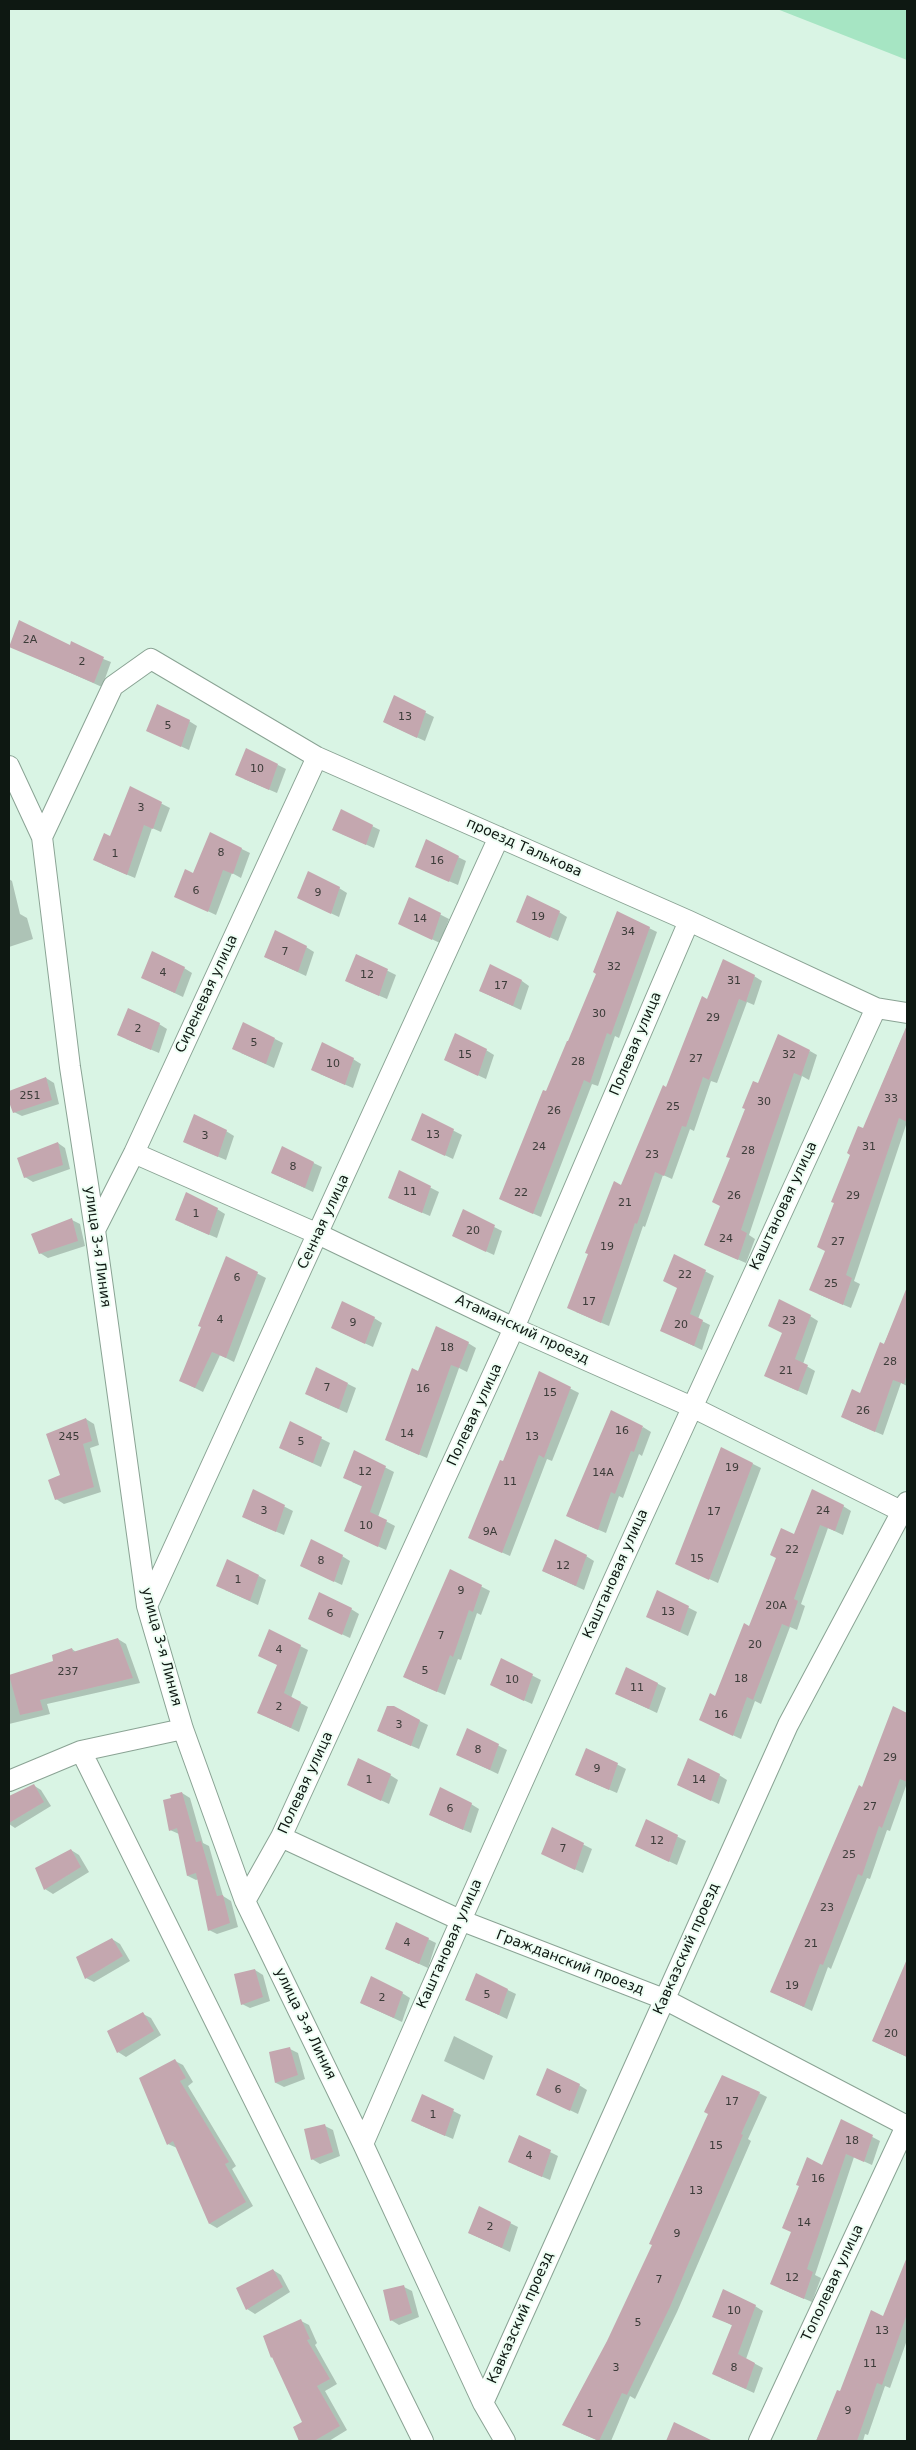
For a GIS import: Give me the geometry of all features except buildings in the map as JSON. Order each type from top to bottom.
[{"type":"street","name":"проезд Талькова","points":[[42,837],[113,686],[151,659],[317,757],[689,921],[876,1008],[907,1012]]},
{"type":"street","name":"Сиреневая улица","points":[[95,1230],[134,1153],[317,757]]},
{"type":"street","name":"улица 3-я Линия","points":[[9,766],[42,837],[70,1068],[95,1230],[147,1606],[183,1729],[245,1901],[363,2144],[483,2403],[505,2441]]},
{"type":"street","name":"Сенная улица","points":[[147,1606],[499,837]]},
{"type":"street","name":"Полевая улица","points":[[245,1901],[281,1837],[514,1328],[689,921]]},
{"type":"street","name":"Каштановая улица","points":[[363,2144],[460,1920],[692,1407],[876,1008]]},
{"type":"street","name":"Атаманский проезд","points":[[134,1153],[318,1234],[514,1328],[692,1407],[906,1510]]},
{"type":"street","name":"Кавказский проезд","points":[[483,2403],[788,1725],[906,1510]]},
{"type":"street","points":[[9,1781],[81,1751],[183,1729]]},
{"type":"street","points":[[81,1751],[423,2441]]},
{"type":"street","name":"Гражданский проезд","points":[[281,1837],[460,1920],[664,1999],[907,2125]]},
{"type":"street","name":"Тополевая улица","points":[[759,2441],[907,2125]]},
{"type":"green space","points":[[777,9],[907,9],[907,60]]}]
